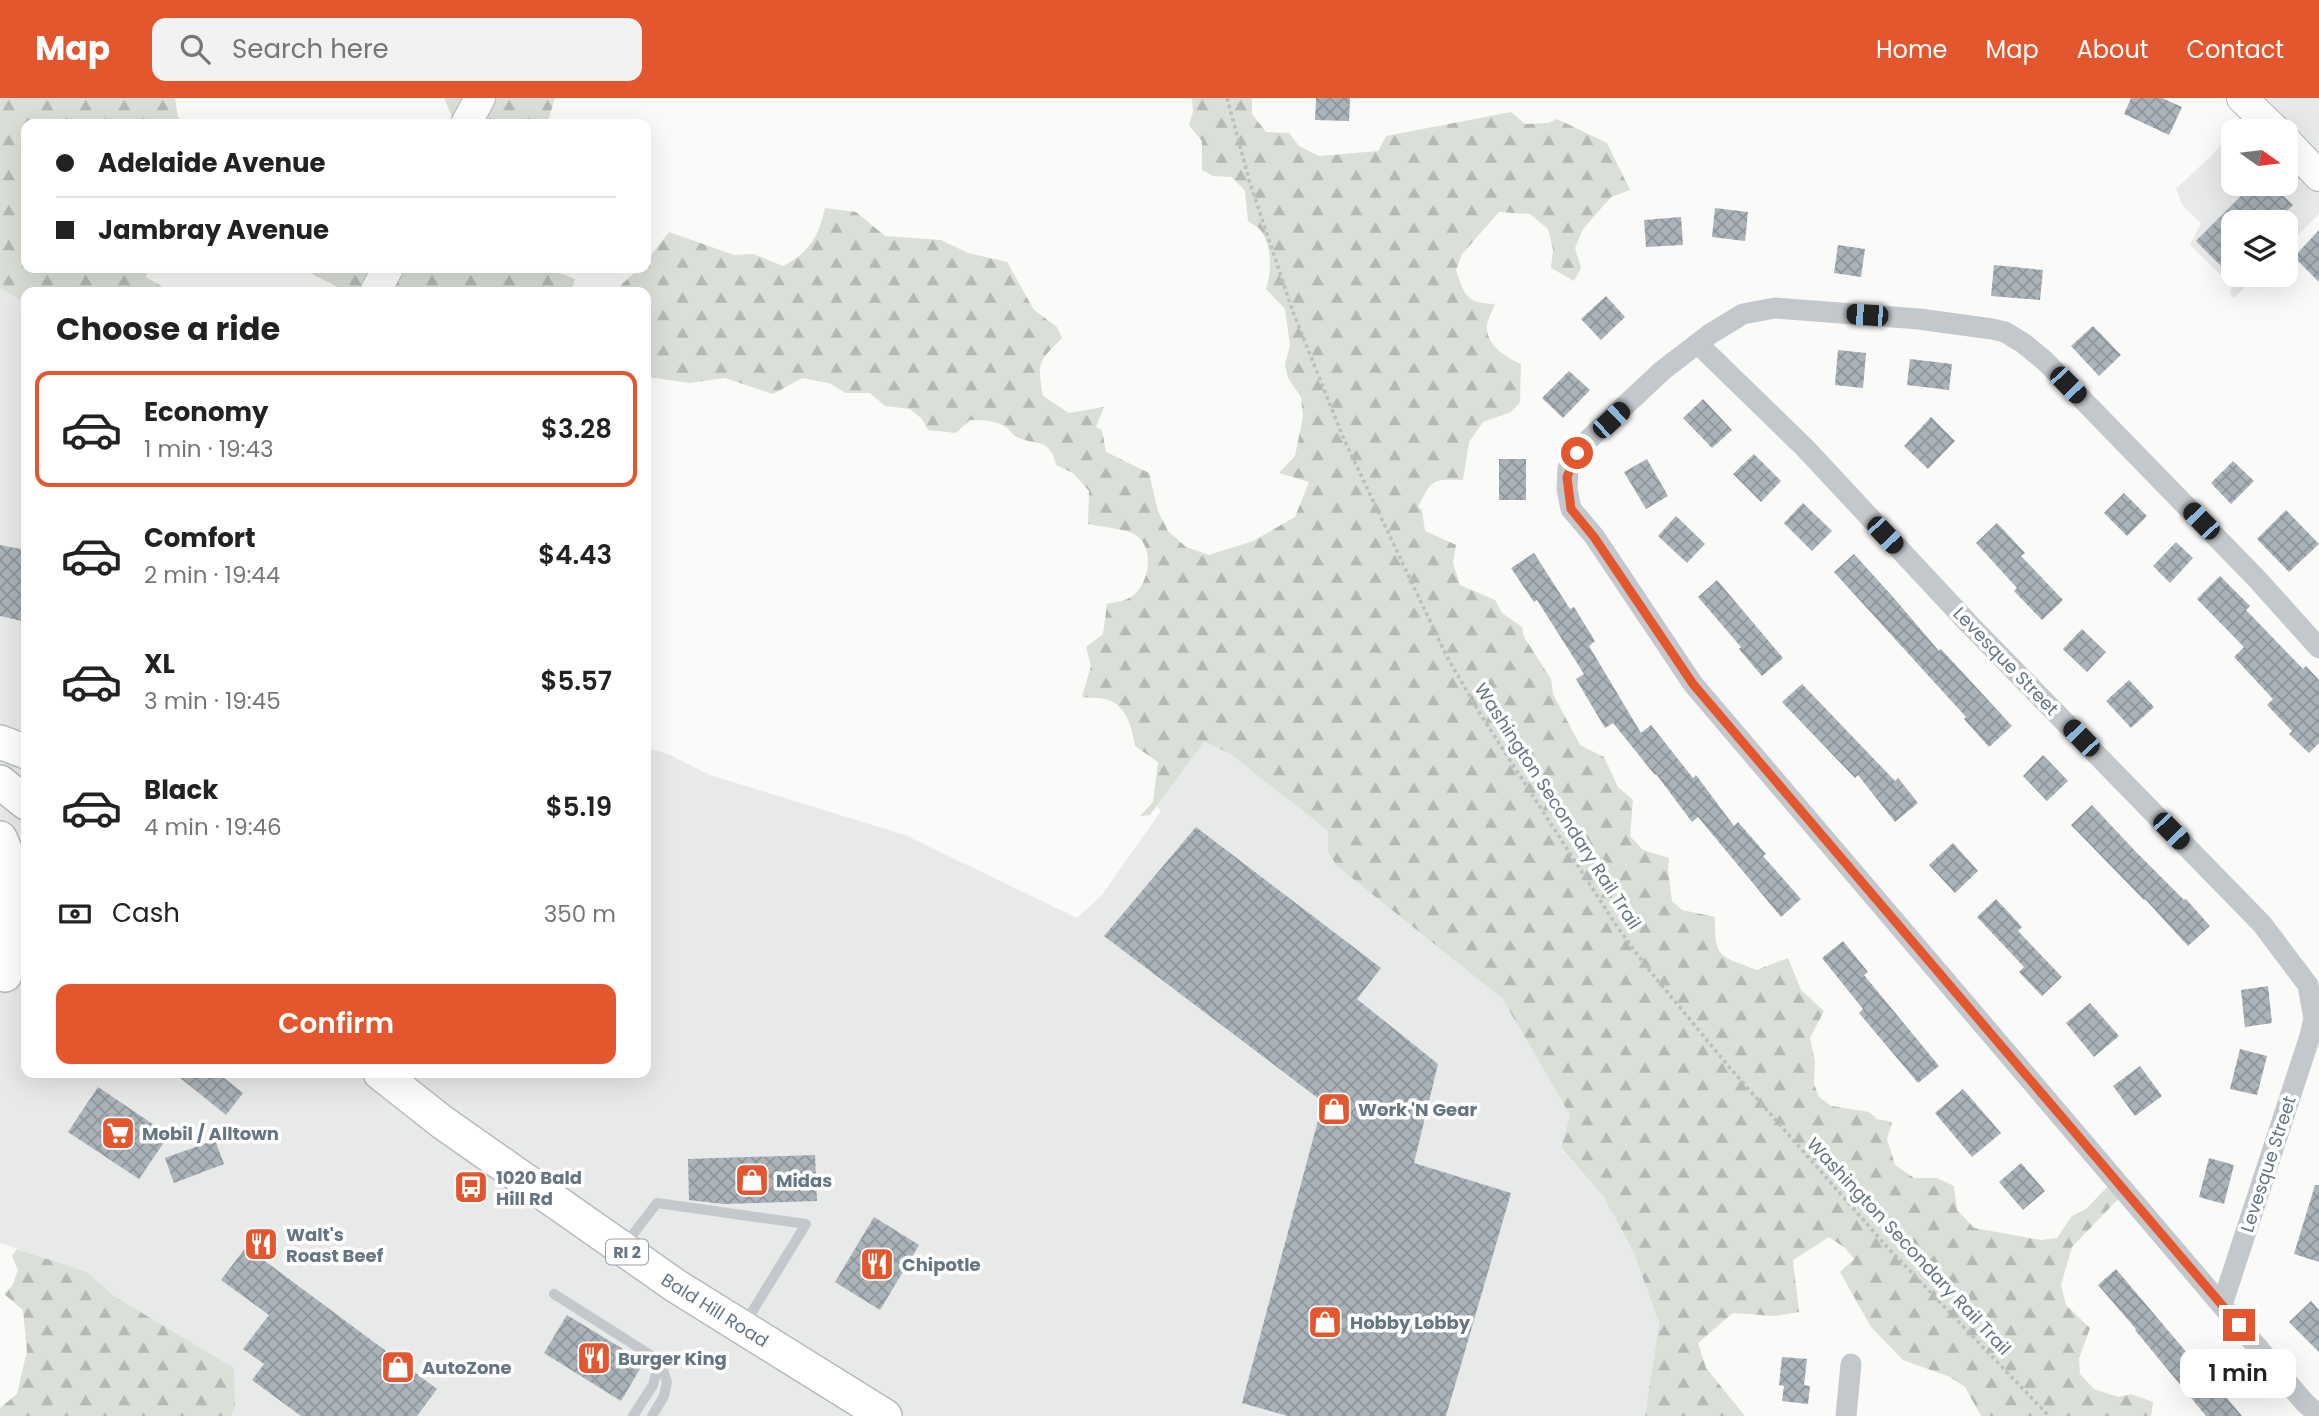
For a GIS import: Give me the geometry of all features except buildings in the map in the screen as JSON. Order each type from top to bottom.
[{"type":"main road","points":[[469,119],[481,98]]},
{"type":"main road","points":[[2250,100],[2266,119]]},
{"type":"main road","points":[[2298,154],[2319,176]]},
{"type":"main road","points":[[0,742],[21,750]]},
{"type":"main road","points":[[0,782],[21,799]]},
{"type":"main road","points":[[0,838],[10,864],[14,889],[10,972]]},
{"type":"main road","points":[[10,972],[21,945]]},
{"type":"main road","name":"Bald Hill Road","points":[[386,1078],[442,1122],[621,1249],[884,1416]]},
{"type":"street","points":[[2319,648],[2258,579],[2045,361],[2005,332],[1919,319],[1775,308],[1743,314],[1663,370],[1577,453],[1568,469],[1567,489],[1571,509],[1594,537],[1693,684],[2305,1403],[2319,1415]]},
{"type":"street","name":"Levesque Street","points":[[1698,344],[1805,448],[1971,626],[2262,924],[2308,985],[2315,1027],[2222,1305]]},
{"type":"street","points":[[1846,1416],[1852,1364]]},
{"type":"lane","points":[[621,1249],[657,1203],[806,1224],[743,1328]]},
{"type":"lane","points":[[554,1294],[660,1362],[667,1382],[664,1396],[652,1416]]},
{"type":"lane","points":[[633,1416],[653,1385],[660,1362]]},
{"type":"path","name":"Washington Secondary Rail Trail","points":[[1227,98],[1250,183],[1293,312],[1343,437],[1446,655],[1479,712],[1616,925],[1645,965],[1730,1068],[1888,1248],[2049,1416]]},
{"type":"shaded area","points":[[2260,98],[2319,98],[2319,214],[2298,235],[2298,210],[2221,210],[2221,275],[2190,245],[2201,223],[2183,206],[2176,189],[2221,144],[2221,196],[2298,196],[2298,119],[2242,119]]},
{"type":"shaded area","points":[[2232,287],[2245,287],[2234,298],[2230,294]]},
{"type":"shaded area","points":[[0,288],[21,301],[21,1078],[651,1078],[651,749],[668,754],[710,775],[905,835],[1077,918],[1102,895],[1161,811],[1157,806],[1204,742],[1229,753],[1328,831],[1328,852],[1502,998],[1570,1115],[1561,1149],[1604,1197],[1634,1253],[1659,1323],[1645,1416],[231,1416],[235,1406],[87,1272],[0,1243]]},
{"type":"green space","points":[[0,98],[175,98],[179,119],[21,119],[21,273],[147,273],[146,277],[163,287],[21,287],[21,301],[0,288]]},
{"type":"green space","points":[[444,98],[555,98],[549,119],[453,119]]},
{"type":"green space","points":[[1192,98],[1252,98],[1252,114],[1266,132],[1289,133],[1299,146],[1319,156],[1378,151],[1386,136],[1511,112],[1525,124],[1548,123],[1557,119],[1607,143],[1630,190],[1611,197],[1583,229],[1575,248],[1581,268],[1574,281],[1551,268],[1553,250],[1548,229],[1530,214],[1499,212],[1462,254],[1456,270],[1465,292],[1472,300],[1495,304],[1487,325],[1489,338],[1503,354],[1521,364],[1520,402],[1511,412],[1483,422],[1469,442],[1463,480],[1439,481],[1430,486],[1418,507],[1422,510],[1425,531],[1456,545],[1453,563],[1460,585],[1495,600],[1502,613],[1522,627],[1524,637],[1551,679],[1553,694],[1580,745],[1604,757],[1618,787],[1633,800],[1630,836],[1643,850],[1669,858],[1672,901],[1682,910],[1715,917],[1718,949],[1735,962],[1757,970],[1788,958],[1801,990],[1824,1011],[1810,1038],[1815,1061],[1814,1084],[1819,1097],[1831,1106],[1869,1112],[1877,1119],[1892,1122],[1887,1139],[1895,1165],[1914,1178],[1937,1178],[1954,1186],[1957,1210],[1974,1228],[2041,1240],[2057,1238],[2072,1216],[2086,1209],[2113,1181],[2124,1193],[2072,1247],[2061,1285],[2066,1305],[2090,1328],[2079,1359],[2080,1374],[2094,1389],[2118,1397],[2131,1394],[2153,1402],[2151,1416],[1981,1416],[1965,1387],[1950,1377],[1903,1360],[1871,1327],[1840,1272],[1854,1259],[1845,1248],[1829,1237],[1793,1260],[1799,1312],[1775,1316],[1733,1313],[1698,1343],[1706,1368],[1745,1416],[1645,1416],[1659,1323],[1634,1253],[1604,1197],[1561,1148],[1570,1115],[1502,998],[1337,866],[1328,852],[1328,831],[1229,753],[1204,742],[1150,815],[1140,816],[1153,802],[1158,762],[1135,746],[1128,720],[1117,704],[1104,699],[1082,697],[1091,666],[1086,647],[1103,634],[1107,604],[1129,598],[1142,585],[1146,576],[1148,556],[1140,538],[1127,531],[1088,524],[1089,491],[1073,473],[1056,465],[1045,446],[1021,439],[998,423],[970,420],[956,433],[928,430],[922,419],[910,409],[885,406],[870,393],[846,393],[829,383],[802,378],[773,394],[725,378],[690,383],[651,378],[651,287],[620,287],[634,273],[651,273],[651,255],[669,232],[734,255],[753,254],[783,266],[812,243],[825,208],[856,212],[885,236],[941,240],[968,253],[1007,262],[1034,310],[1057,327],[1062,338],[1041,363],[1043,396],[1069,413],[1104,407],[1096,427],[1102,430],[1106,452],[1149,473],[1158,511],[1168,531],[1186,547],[1209,555],[1253,541],[1295,517],[1309,482],[1279,473],[1295,456],[1303,417],[1301,397],[1288,378],[1285,365],[1290,345],[1285,309],[1266,289],[1270,260],[1268,246],[1262,232],[1248,221],[1245,191],[1232,177],[1213,176],[1202,170],[1202,141],[1189,125],[1193,112]]},
{"type":"green space","points":[[311,273],[560,273],[575,279],[573,287],[337,287]]},
{"type":"green space","points":[[17,1249],[87,1272],[115,1297],[234,1368],[235,1406],[231,1416],[0,1416],[0,1408],[17,1394],[27,1351],[23,1310],[4,1294],[12,1286],[18,1270],[12,1256]]},
{"type":"place","name":"Work 'N Gear","points":[[1334,1109]]},
{"type":"place","name":"Mobil / Alltown","points":[[118,1133]]},
{"type":"place","name":"Midas","points":[[752,1180]]},
{"type":"place","name":"1020 Bald Hill Rd","points":[[471,1187]]},
{"type":"place","name":"Walt's Roast Beef","points":[[261,1244]]},
{"type":"place","name":"Chipotle","points":[[877,1264]]},
{"type":"place","name":"Hobby Lobby","points":[[1325,1322]]},
{"type":"place","name":"Burger King","points":[[594,1358]]},
{"type":"place","name":"AutoZone","points":[[398,1367]]},
{"type":"route","points":[[1577,453],[1568,469],[1567,477],[1571,509],[1594,537],[1693,684],[2239,1325]]}]
